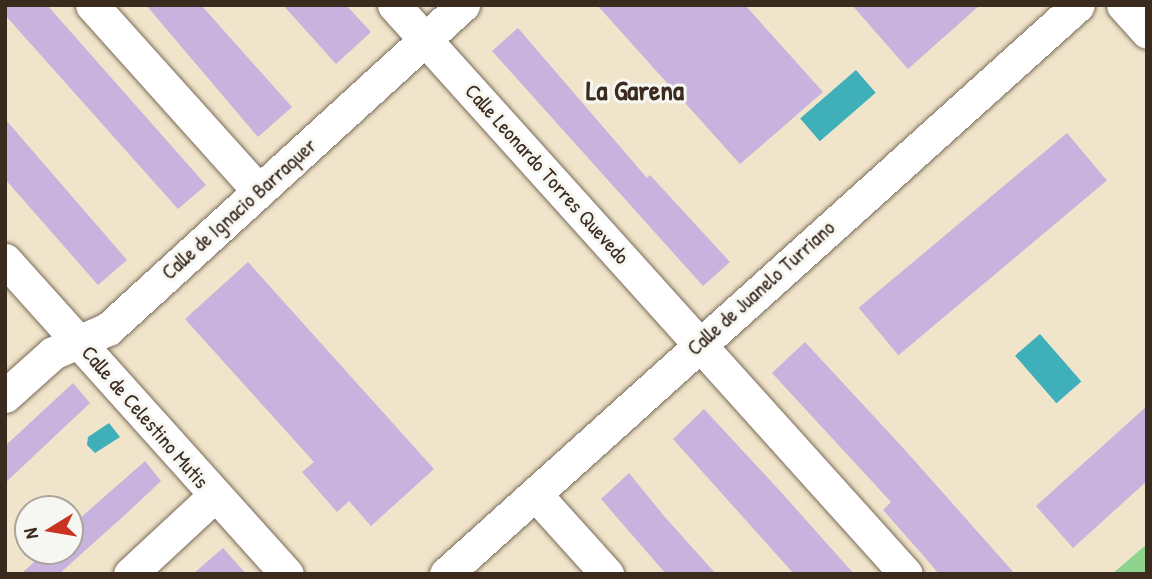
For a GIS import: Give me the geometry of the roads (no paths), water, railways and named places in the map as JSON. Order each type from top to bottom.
[{"type":"street","points":[[92,5],[259,191]]},
{"type":"street","name":"Calle Leonardo Torres Quevedo","points":[[394,5],[906,574]]},
{"type":"street","name":"Calle de Ignacio Barraquer","points":[[5,396],[53,353],[108,329],[463,5]]},
{"type":"street","name":"Calle de Juanelo Turriano","points":[[446,574],[1078,5]]},
{"type":"street","points":[[1123,5],[1147,32]]},
{"type":"street","name":"Calle de Celestino Mutis","points":[[5,260],[287,574]]},
{"type":"street","points":[[535,494],[607,574]]},
{"type":"street","points":[[130,574],[215,496]]},
{"type":"water","points":[[856,70],[876,93],[820,141],[800,119]]},
{"type":"water","points":[[1040,334],[1081,382],[1056,403],[1015,356]]},
{"type":"water","points":[[109,423],[120,437],[95,453],[87,445],[88,437]]},
{"type":"district","name":"La Garena","points":[[635,90]]}]
